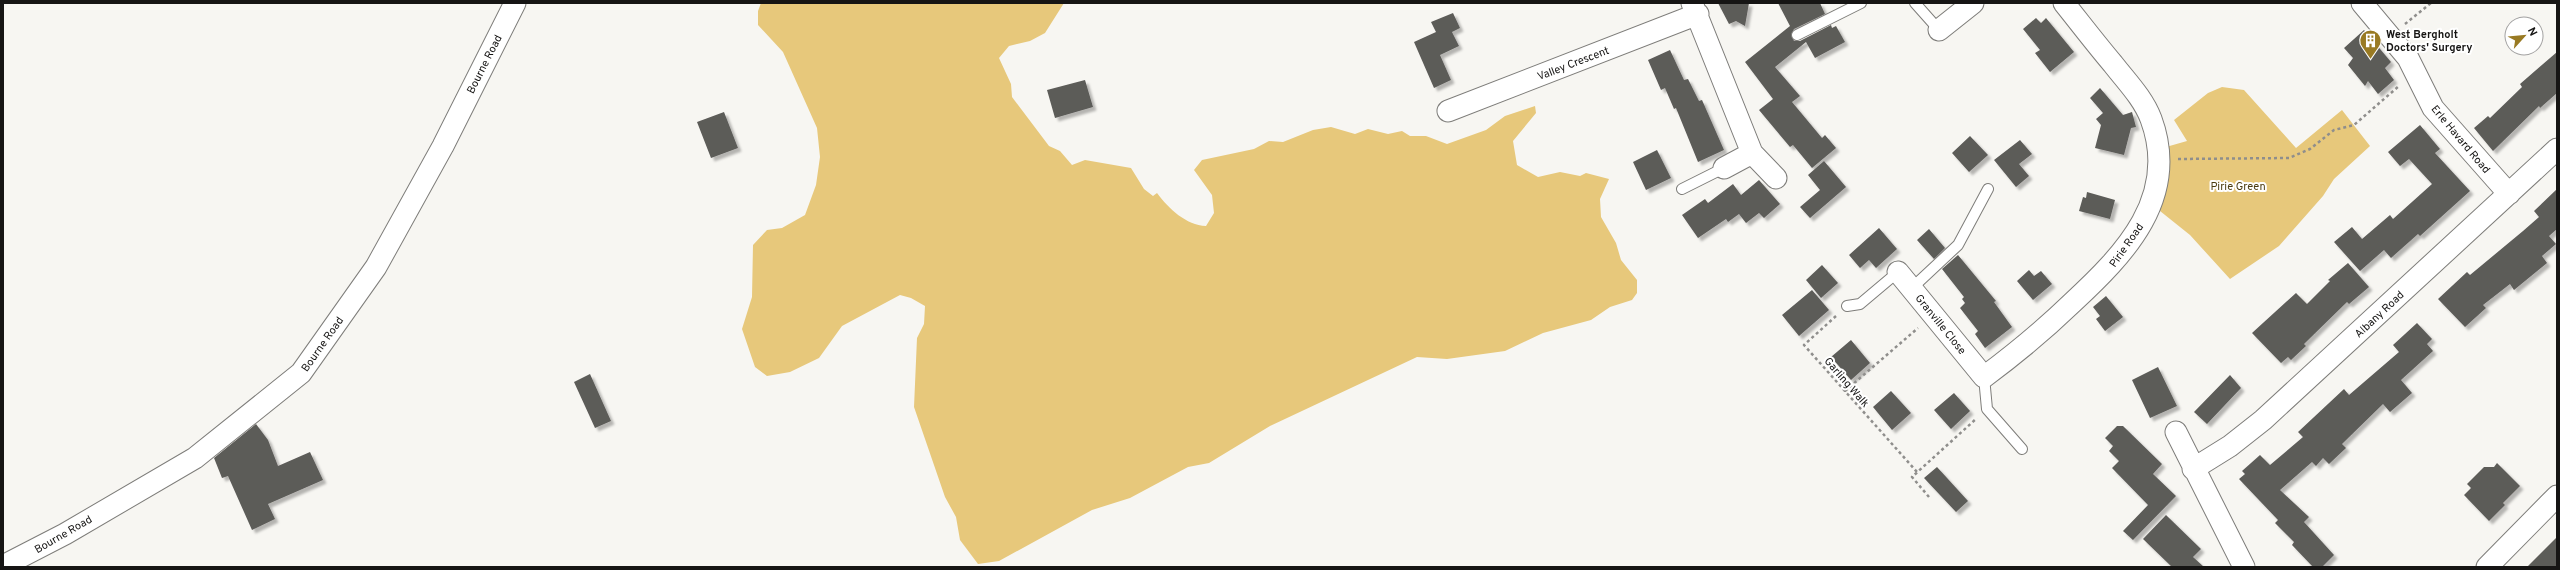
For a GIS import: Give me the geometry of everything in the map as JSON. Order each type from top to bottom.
[{"type":"street","name":"Bourne Road","points":[[3,566],[64,534],[195,458],[301,373],[376,267],[443,146],[515,3]]},
{"type":"street","points":[[1939,30],[1973,3]]},
{"type":"street","name":"Pirie Road","points":[[1984,377],[2028,344],[2112,266],[2130,243],[2152,202],[2158,181],[2159,160],[2150,119],[2137,92],[2064,3]]},
{"type":"street","name":"Erle Havard Road","points":[[2362,3],[2390,36],[2416,71],[2433,108],[2509,194]]},
{"type":"street","name":"Valley Crescent","points":[[1448,111],[1695,9],[1752,153],[1776,178]]},
{"type":"street","name":"Albany Road","points":[[2193,469],[2230,446],[2263,420],[2557,149]]},
{"type":"street","points":[[1724,168],[1752,153]]},
{"type":"street","name":"Granville Close","points":[[1898,272],[1934,314],[1984,377]]},
{"type":"street","points":[[2176,432],[2193,469],[2244,567]]},
{"type":"street","points":[[2487,567],[2557,496]]},
{"type":"lane","points":[[1797,35],[1861,3]]},
{"type":"lane","points":[[1915,3],[1939,30]]},
{"type":"lane","points":[[1682,189],[1724,168]]},
{"type":"lane","points":[[1912,288],[1960,242],[1988,189]]},
{"type":"lane","points":[[1847,306],[1860,304],[1898,272]]},
{"type":"lane","points":[[1984,377],[1987,409],[2022,449]]},
{"type":"path","points":[[2390,36],[2431,3]]},
{"type":"path","points":[[2159,160],[2290,158],[2310,149],[2334,130],[2354,125],[2416,71]]},
{"type":"path","name":"Garling Walk","points":[[1847,306],[1804,345],[1916,472],[1912,477],[1929,497]]},
{"type":"path","points":[[1845,392],[1934,314]]},
{"type":"path","points":[[1916,472],[1987,409]]},
{"type":"green space","points":[[761,3],[1064,3],[1045,33],[1030,41],[1009,46],[999,58],[1011,84],[1012,97],[1049,146],[1060,151],[1072,165],[1085,160],[1131,168],[1144,189],[1153,196],[1157,193],[1178,215],[1192,223],[1206,226],[1214,213],[1212,195],[1194,170],[1202,160],[1254,149],[1269,141],[1283,142],[1313,130],[1331,127],[1355,134],[1368,129],[1388,134],[1402,131],[1410,136],[1426,136],[1447,144],[1486,130],[1505,116],[1535,106],[1536,113],[1513,141],[1517,165],[1538,177],[1560,172],[1580,176],[1586,173],[1609,179],[1600,199],[1601,217],[1616,243],[1621,260],[1637,280],[1637,293],[1632,300],[1610,307],[1591,320],[1543,333],[1505,351],[1447,359],[1417,357],[1270,426],[1209,463],[1188,467],[1130,498],[1092,510],[999,561],[978,564],[960,540],[956,517],[945,497],[914,407],[917,338],[924,324],[925,306],[911,298],[900,295],[842,326],[819,358],[790,372],[767,376],[755,367],[742,329],[752,297],[753,245],[767,230],[782,228],[805,215],[816,185],[820,157],[817,128],[783,52],[758,25],[758,11]]},
{"type":"green space","name":"Pirie Green","points":[[2222,87],[2244,90],[2296,148],[2342,110],[2370,146],[2334,179],[2323,196],[2279,246],[2230,279],[2190,235],[2160,211],[2166,185],[2166,147],[2187,141],[2174,120],[2208,93]]},
{"type":"building","points":[[1718,3],[1749,3],[1745,26],[1736,21],[1729,24]]},
{"type":"building","points":[[1778,3],[1820,3],[1825,14],[1794,29],[1791,35],[1794,41],[1800,41],[1831,25],[1832,28],[1836,26],[1845,42],[1815,58],[1806,42],[1775,67],[1800,96],[1792,102],[1822,138],[1825,135],[1836,148],[1812,168],[1793,145],[1790,147],[1759,110],[1773,99],[1745,62],[1790,26]]},
{"type":"building","points":[[1453,13],[1460,28],[1452,32],[1459,46],[1440,55],[1451,80],[1434,88],[1414,42],[1436,32],[1431,22]]},
{"type":"building","points":[[2036,18],[2041,23],[2046,18],[2074,52],[2050,72],[2035,53],[2040,50],[2023,29]]},
{"type":"building","name":"West Bergholt Doctors' Surgery","points":[[2364,30],[2391,62],[2385,68],[2394,80],[2378,94],[2368,81],[2365,86],[2348,65],[2353,58],[2344,48]]},
{"type":"building","points":[[1670,50],[1684,80],[1688,79],[1699,101],[1702,100],[1724,150],[1698,162],[1676,108],[1674,109],[1665,88],[1661,90],[1648,60]]},
{"type":"building","points":[[2557,52],[2557,93],[2540,108],[2539,106],[2493,151],[2474,128],[2488,116],[2490,118],[2522,87],[2520,84]]},
{"type":"building","points":[[1085,80],[1093,107],[1055,118],[1047,90]]},
{"type":"building","points":[[2100,88],[2123,115],[2132,112],[2136,127],[2131,128],[2124,155],[2095,148],[2101,125],[2096,119],[2103,113],[2090,98]]},
{"type":"building","points":[[724,112],[738,148],[711,158],[697,122]]},
{"type":"building","points":[[2420,125],[2440,149],[2435,153],[2470,191],[2420,236],[2418,234],[2391,258],[2384,250],[2360,271],[2334,242],[2352,227],[2362,239],[2390,215],[2393,219],[2432,184],[2409,159],[2400,166],[2388,152]]},
{"type":"building","points":[[1970,136],[1988,155],[1969,172],[1952,153]]},
{"type":"building","points":[[2020,140],[2032,154],[2019,164],[2029,176],[2016,187],[1994,160]]},
{"type":"building","points":[[1657,150],[1671,178],[1646,190],[1633,162]]},
{"type":"building","points":[[1824,161],[1846,187],[1810,218],[1800,207],[1820,190],[1808,175]]},
{"type":"building","points":[[1759,180],[1780,204],[1764,218],[1759,213],[1746,223],[1739,214],[1728,222],[1726,219],[1698,238],[1682,215],[1705,199],[1708,203],[1733,184],[1741,195]]},
{"type":"building","points":[[2557,189],[2557,229],[2549,236],[2556,244],[2542,256],[2547,263],[2514,290],[2510,284],[2483,305],[2486,308],[2465,327],[2438,299],[2467,272],[2470,275],[2539,217],[2534,211]]},
{"type":"building","points":[[2087,192],[2115,200],[2110,219],[2079,211],[2083,197],[2086,198]]},
{"type":"building","points":[[1879,228],[1897,249],[1876,268],[1869,260],[1860,268],[1849,255]]},
{"type":"building","points":[[1929,229],[1945,248],[1934,259],[1917,240]]},
{"type":"building","points":[[1958,255],[1996,301],[1994,302],[2012,327],[1985,348],[1975,334],[1978,331],[1960,308],[1965,303],[1962,299],[1964,297],[1942,269]]},
{"type":"building","points":[[2348,263],[2369,287],[2349,304],[2347,302],[2304,344],[2306,346],[2291,360],[2288,357],[2281,363],[2252,333],[2296,293],[2307,304],[2330,281],[2328,280]]},
{"type":"building","points":[[1822,265],[1838,283],[1821,298],[1806,280]]},
{"type":"building","points":[[2029,270],[2034,276],[2041,271],[2052,284],[2033,300],[2017,281]]},
{"type":"building","points":[[1812,290],[1829,310],[1799,336],[1782,315]]},
{"type":"building","points":[[2106,296],[2123,317],[2105,331],[2096,319],[2100,316],[2093,307]]},
{"type":"building","points":[[2417,323],[2432,339],[2427,344],[2433,351],[2401,380],[2412,393],[2390,412],[2383,404],[2342,444],[2346,448],[2329,464],[2323,458],[2316,466],[2312,462],[2280,490],[2309,517],[2304,522],[2334,555],[2322,567],[2313,567],[2292,545],[2294,542],[2275,523],[2278,520],[2239,479],[2245,474],[2242,471],[2260,455],[2270,465],[2303,437],[2298,432],[2344,389],[2349,395],[2399,352],[2393,345]]},
{"type":"building","points":[[1851,340],[1870,363],[1851,380],[1831,357]]},
{"type":"building","points":[[2158,367],[2177,406],[2150,418],[2132,380]]},
{"type":"building","points":[[590,374],[611,421],[595,428],[574,382]]},
{"type":"building","points":[[2230,375],[2241,388],[2207,424],[2194,412]]},
{"type":"building","points":[[1891,391],[1911,413],[1892,430],[1873,407]]},
{"type":"building","points":[[1954,393],[1970,411],[1951,429],[1934,410]]},
{"type":"building","points":[[256,424],[268,440],[278,466],[310,452],[323,480],[268,504],[275,519],[252,530],[228,476],[222,478],[214,458]]},
{"type":"building","points":[[2117,426],[2123,426],[2162,464],[2153,474],[2176,496],[2133,540],[2123,531],[2148,505],[2112,468],[2119,461],[2109,451],[2113,446],[2105,438]]},
{"type":"building","points":[[2497,463],[2520,486],[2503,503],[2505,505],[2489,521],[2464,495],[2471,488],[2467,484],[2484,467],[2494,467]]},
{"type":"building","points":[[1937,467],[1968,501],[1956,512],[1924,478]]},
{"type":"building","points":[[2166,515],[2201,549],[2193,557],[2204,567],[2172,567],[2143,539]]},
{"type":"building","points":[[2557,537],[2557,567],[2527,567]]},
{"type":"place","name":"West Bergholt Doctors' Surgery","points":[[2370,60]]}]
